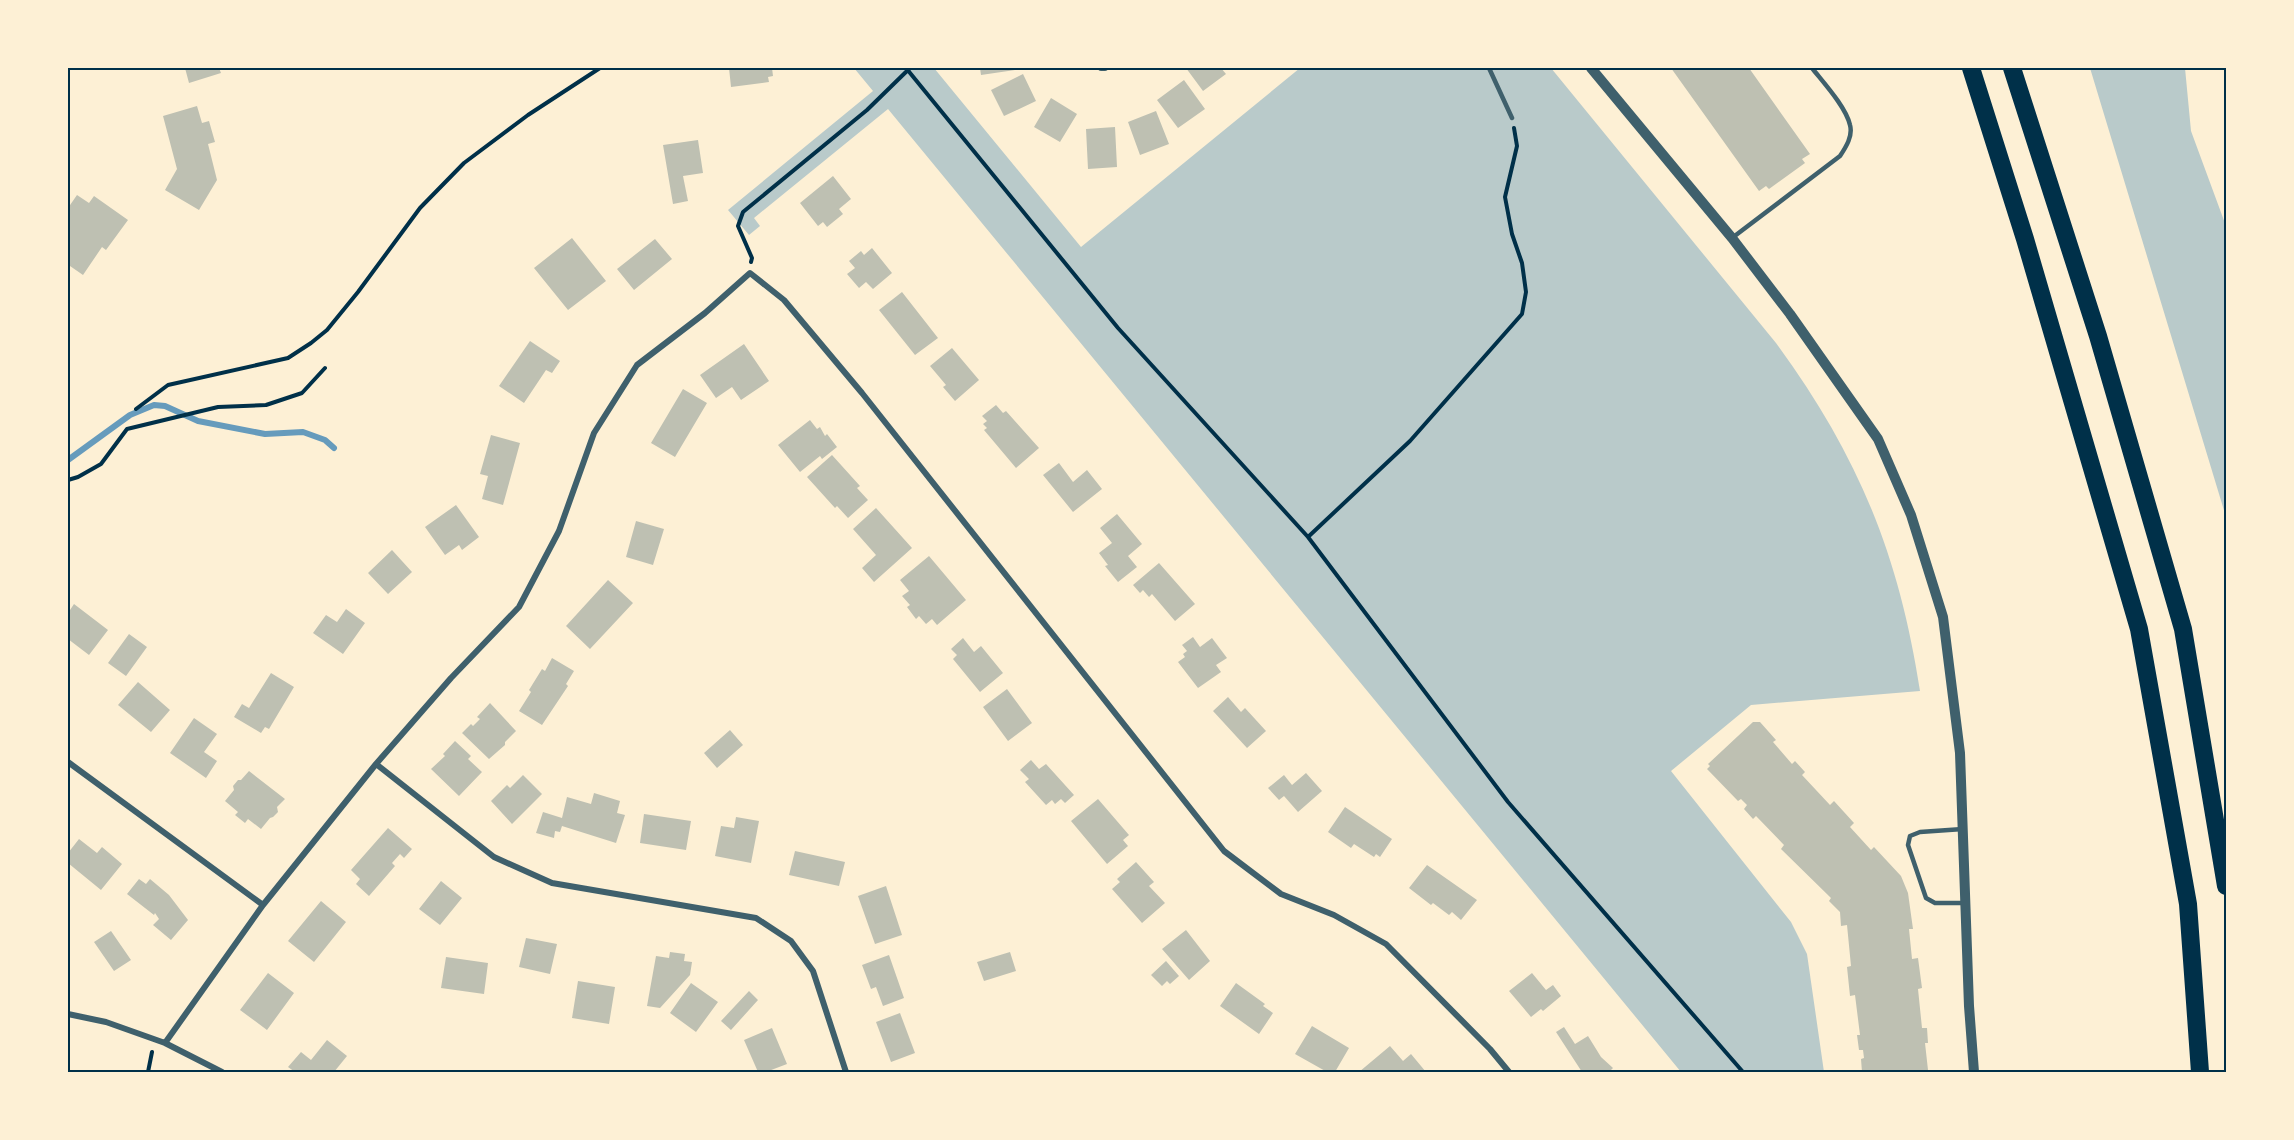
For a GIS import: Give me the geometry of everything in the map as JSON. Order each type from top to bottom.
[{"type":"highway","points":[[1971,68],[2025,239],[2139,629],[2188,904],[2200,1072]]},
{"type":"highway","points":[[2012,68],[2098,336],[2183,629],[2226,886]]},
{"type":"street","points":[[1591,68],[1732,238],[1790,314],[1878,439],[1911,515],[1943,617],[1960,753],[1974,1072]]},
{"type":"street","points":[[165,1043],[263,905],[376,764],[451,678],[519,607],[558,531],[594,433],[637,365],[705,313],[750,273],[784,300],[862,393],[1224,851],[1281,894],[1334,915],[1386,944],[1490,1049],[1509,1072]]},
{"type":"street","points":[[68,762],[263,905]]},
{"type":"street","points":[[376,764],[494,857],[552,883],[756,918],[791,941],[813,971],[846,1072]]},
{"type":"street","points":[[68,1014],[106,1022],[155,1039],[222,1072]]},
{"type":"lane","points":[[1489,68],[1512,118]]},
{"type":"lane","points":[[1732,238],[1840,156],[1849,141],[1850,125],[1841,108],[1812,68]]},
{"type":"lane","points":[[1963,829],[1920,832],[1910,836],[1908,845],[1926,898],[1935,903],[1965,903]]},
{"type":"path","points":[[136,409],[168,385],[288,358],[311,343],[327,330],[358,292],[420,208],[464,163],[528,115],[600,68]]},
{"type":"path","points":[[750,273],[752,258],[738,226],[743,212],[875,103],[908,68],[1118,327],[1308,537],[1508,802],[1743,1072]]},
{"type":"path","points":[[1308,537],[1410,441],[1522,314],[1526,292],[1522,263],[1512,234],[1504,197],[1517,146],[1512,118]]},
{"type":"path","points":[[68,480],[101,464],[127,429],[218,407],[266,405],[302,393],[325,368]]},
{"type":"path","points":[[148,1072],[155,1039]]},
{"type":"shaded area","points":[[854,68],[934,68],[1081,247],[1300,68],[1551,68],[1776,343],[1805,384],[1852,466],[1871,508],[1887,550],[1900,595],[1920,691],[1751,705],[1671,771],[1791,922],[1807,954],[1824,1072],[1681,1072],[888,109],[754,218],[760,226],[749,235],[728,210],[873,91]]},
{"type":"shaded area","points":[[2090,68],[2185,68],[2191,131],[2226,226],[2226,517]]},
{"type":"building","points":[[185,68],[219,68],[221,73],[189,83]]},
{"type":"building","points":[[729,68],[772,68],[773,76],[768,77],[769,82],[731,87]]},
{"type":"building","points":[[980,68],[1015,68],[1015,70],[981,75]]},
{"type":"building","points":[[1186,68],[1221,68],[1226,74],[1203,91]]},
{"type":"building","points":[[1671,68],[1749,68],[1810,154],[1802,159],[1805,163],[1769,189],[1766,186],[1759,191]]},
{"type":"building","points":[[1023,74],[1036,101],[1004,116],[991,90]]},
{"type":"building","points":[[1184,80],[1205,109],[1178,128],[1157,100]]},
{"type":"building","points":[[1051,98],[1077,114],[1060,142],[1034,127]]},
{"type":"building","points":[[197,106],[202,123],[209,121],[215,142],[208,144],[217,180],[199,210],[165,190],[177,169],[163,116]]},
{"type":"building","points":[[1156,111],[1169,144],[1140,155],[1128,122]]},
{"type":"building","points":[[1115,127],[1117,167],[1088,169],[1086,129]]},
{"type":"building","points":[[698,140],[703,173],[683,176],[688,201],[673,204],[663,145]]},
{"type":"building","points":[[833,176],[851,199],[839,209],[843,214],[827,227],[823,222],[818,226],[800,203]]},
{"type":"building","points":[[77,195],[89,203],[94,196],[128,220],[106,250],[102,247],[83,275],[70,266],[68,269],[68,208]]},
{"type":"building","points":[[572,238],[606,281],[568,310],[534,268]]},
{"type":"building","points":[[655,239],[672,259],[634,290],[617,269]]},
{"type":"building","points":[[872,248],[892,273],[873,289],[866,282],[859,288],[847,274],[855,268],[849,261],[861,251],[864,255]]},
{"type":"building","points":[[902,292],[938,338],[915,355],[879,310]]},
{"type":"building","points":[[530,341],[560,361],[552,373],[546,370],[524,403],[499,386]]},
{"type":"building","points":[[744,344],[769,381],[741,400],[732,387],[716,398],[700,375]]},
{"type":"building","points":[[952,348],[979,380],[955,401],[943,387],[946,385],[930,366]]},
{"type":"building","points":[[683,389],[707,403],[675,457],[651,443]]},
{"type":"building","points":[[996,405],[1003,413],[1006,411],[1039,448],[1016,468],[984,430],[987,428],[983,424],[987,421],[982,416]]},
{"type":"building","points":[[810,420],[817,429],[820,427],[825,436],[827,434],[837,447],[822,459],[820,456],[800,472],[778,445]]},
{"type":"building","points":[[491,435],[520,443],[503,505],[482,499],[488,476],[480,474]]},
{"type":"building","points":[[832,455],[860,486],[857,488],[868,500],[848,518],[837,506],[835,508],[807,477]]},
{"type":"building","points":[[1059,463],[1073,482],[1087,470],[1102,489],[1073,512],[1043,475]]},
{"type":"building","points":[[456,505],[479,537],[462,550],[459,545],[445,555],[425,527]]},
{"type":"building","points":[[876,508],[912,548],[874,582],[862,568],[876,555],[853,529]]},
{"type":"building","points":[[1117,514],[1142,544],[1128,556],[1137,567],[1118,582],[1105,566],[1108,565],[1099,553],[1112,543],[1100,528]]},
{"type":"building","points":[[636,521],[664,529],[653,565],[626,557]]},
{"type":"building","points":[[392,550],[412,572],[388,594],[368,573]]},
{"type":"building","points":[[929,556],[966,600],[937,625],[932,619],[926,624],[919,616],[916,619],[907,607],[910,605],[902,596],[909,591],[900,580]]},
{"type":"building","points":[[1159,563],[1195,604],[1175,621],[1152,594],[1149,597],[1143,590],[1140,593],[1133,585]]},
{"type":"building","points":[[608,580],[633,603],[590,649],[566,626]]},
{"type":"building","points":[[74,604],[108,630],[89,655],[68,639],[68,613]]},
{"type":"building","points":[[346,609],[365,623],[343,654],[313,633],[326,615],[337,622]]},
{"type":"building","points":[[129,634],[147,647],[126,676],[108,663]]},
{"type":"building","points":[[1193,637],[1200,647],[1212,638],[1227,658],[1216,665],[1221,672],[1198,688],[1178,662],[1185,657],[1183,654],[1187,651],[1182,645]]},
{"type":"building","points":[[963,638],[974,652],[981,646],[1003,673],[980,692],[953,659],[957,655],[951,649]]},
{"type":"building","points":[[552,658],[574,671],[566,684],[568,686],[542,725],[519,711],[542,669],[545,671]]},
{"type":"building","points":[[271,673],[294,687],[269,729],[265,727],[261,733],[234,717],[242,704],[249,708]]},
{"type":"building","points":[[138,682],[170,710],[151,732],[118,705]]},
{"type":"building","points":[[1007,689],[1032,723],[1008,741],[983,707]]},
{"type":"building","points":[[1228,697],[1241,712],[1245,708],[1266,731],[1247,748],[1213,711]]},
{"type":"building","points":[[490,703],[516,731],[489,759],[462,733],[480,719],[477,717]]},
{"type":"building","points":[[194,718],[217,734],[204,752],[217,761],[206,778],[170,753]]},
{"type":"building","points":[[1753,722],[1760,722],[1776,740],[1773,742],[1792,764],[1795,761],[1805,772],[1802,775],[1830,805],[1834,801],[1854,823],[1850,827],[1871,850],[1874,847],[1901,876],[1908,893],[1913,929],[1909,929],[1912,959],[1918,958],[1922,988],[1918,989],[1922,1028],[1927,1028],[1928,1043],[1925,1043],[1928,1070],[1934,1072],[1862,1072],[1863,1050],[1859,1050],[1857,1035],[1860,1035],[1855,995],[1850,996],[1847,967],[1851,966],[1847,925],[1841,926],[1840,912],[1829,901],[1831,898],[1781,849],[1784,845],[1756,816],[1753,819],[1744,809],[1747,805],[1741,799],[1738,801],[1707,769],[1710,766],[1708,764]]},
{"type":"building","points":[[730,730],[743,745],[717,768],[704,753]]},
{"type":"building","points":[[455,741],[471,756],[468,759],[482,772],[459,796],[431,769],[445,756],[443,754]]},
{"type":"building","points":[[1031,760],[1039,769],[1046,764],[1074,795],[1065,803],[1061,799],[1055,804],[1052,800],[1046,805],[1025,782],[1029,779],[1020,770]]},
{"type":"building","points":[[249,771],[285,799],[277,807],[278,812],[261,829],[248,819],[245,823],[235,815],[238,812],[225,801],[234,790],[233,786]]},
{"type":"building","points":[[1306,773],[1322,791],[1298,812],[1284,796],[1279,800],[1268,788],[1284,775],[1292,785]]},
{"type":"building","points":[[523,775],[542,794],[512,824],[491,801],[507,785],[510,788]]},
{"type":"building","points":[[594,793],[620,801],[617,813],[625,815],[616,843],[562,826],[560,832],[555,831],[554,838],[536,833],[543,812],[562,818],[567,797],[591,804]]},
{"type":"building","points":[[1098,799],[1129,835],[1123,840],[1128,846],[1107,864],[1071,821]]},
{"type":"building","points":[[1345,807],[1392,839],[1380,857],[1376,854],[1374,857],[1354,844],[1351,848],[1328,832]]},
{"type":"building","points":[[644,814],[691,821],[686,850],[640,843]]},
{"type":"building","points":[[736,817],[759,821],[751,863],[715,856],[721,826],[734,828]]},
{"type":"building","points":[[388,828],[412,849],[404,858],[400,854],[392,863],[395,866],[369,896],[356,884],[360,879],[351,870]]},
{"type":"building","points":[[79,839],[97,853],[102,847],[122,864],[101,890],[68,863],[68,853]]},
{"type":"building","points":[[795,851],[845,862],[839,886],[789,875]]},
{"type":"building","points":[[1136,862],[1154,882],[1149,886],[1165,903],[1142,923],[1112,889],[1120,882],[1117,879]]},
{"type":"building","points":[[1427,865],[1477,900],[1461,920],[1452,912],[1449,915],[1433,903],[1431,905],[1409,888]]},
{"type":"building","points":[[139,879],[146,884],[150,879],[169,895],[188,920],[171,940],[153,925],[159,919],[155,913],[154,915],[127,894]]},
{"type":"building","points":[[441,881],[462,898],[440,925],[419,909]]},
{"type":"building","points":[[886,886],[902,935],[875,944],[858,896]]},
{"type":"building","points":[[321,901],[346,922],[314,962],[288,941]]},
{"type":"building","points":[[1186,930],[1210,961],[1189,980],[1162,949]]},
{"type":"building","points":[[111,931],[131,960],[114,971],[94,942]]},
{"type":"building","points":[[526,938],[557,944],[550,974],[519,967]]},
{"type":"building","points":[[670,952],[685,954],[684,961],[692,962],[690,975],[660,1008],[647,1006],[656,956],[669,958]]},
{"type":"building","points":[[1010,952],[1016,971],[984,981],[977,962]]},
{"type":"building","points":[[889,955],[904,998],[883,1006],[876,987],[871,989],[862,965]]},
{"type":"building","points":[[446,957],[488,963],[484,994],[441,988]]},
{"type":"building","points":[[1166,961],[1179,976],[1170,984],[1167,981],[1162,986],[1151,975]]},
{"type":"building","points":[[268,973],[294,993],[267,1030],[240,1010]]},
{"type":"building","points":[[1532,973],[1546,990],[1553,985],[1561,996],[1543,1011],[1541,1009],[1531,1017],[1509,991]]},
{"type":"building","points":[[578,981],[615,987],[609,1024],[572,1018]]},
{"type":"building","points":[[691,983],[718,1002],[696,1032],[670,1013]]},
{"type":"building","points":[[1236,983],[1265,1004],[1263,1006],[1273,1013],[1259,1034],[1220,1006]]},
{"type":"building","points":[[749,991],[758,1000],[731,1030],[721,1021]]},
{"type":"building","points":[[900,1013],[915,1053],[891,1062],[876,1022]]},
{"type":"building","points":[[1312,1026],[1349,1048],[1335,1072],[1327,1072],[1295,1054]]},
{"type":"building","points":[[1564,1027],[1575,1044],[1588,1036],[1601,1057],[1613,1068],[1609,1072],[1582,1072],[1556,1032]]},
{"type":"building","points":[[772,1028],[787,1064],[766,1072],[758,1072],[744,1040]]},
{"type":"building","points":[[327,1040],[347,1056],[334,1072],[295,1072],[288,1067],[301,1052],[311,1060]]},
{"type":"building","points":[[1390,1046],[1403,1061],[1411,1054],[1426,1072],[1359,1072]]},
{"type":"waterway","points":[[68,460],[130,415],[154,405],[165,406],[198,421],[265,434],[303,432],[325,440],[334,448]]}]
